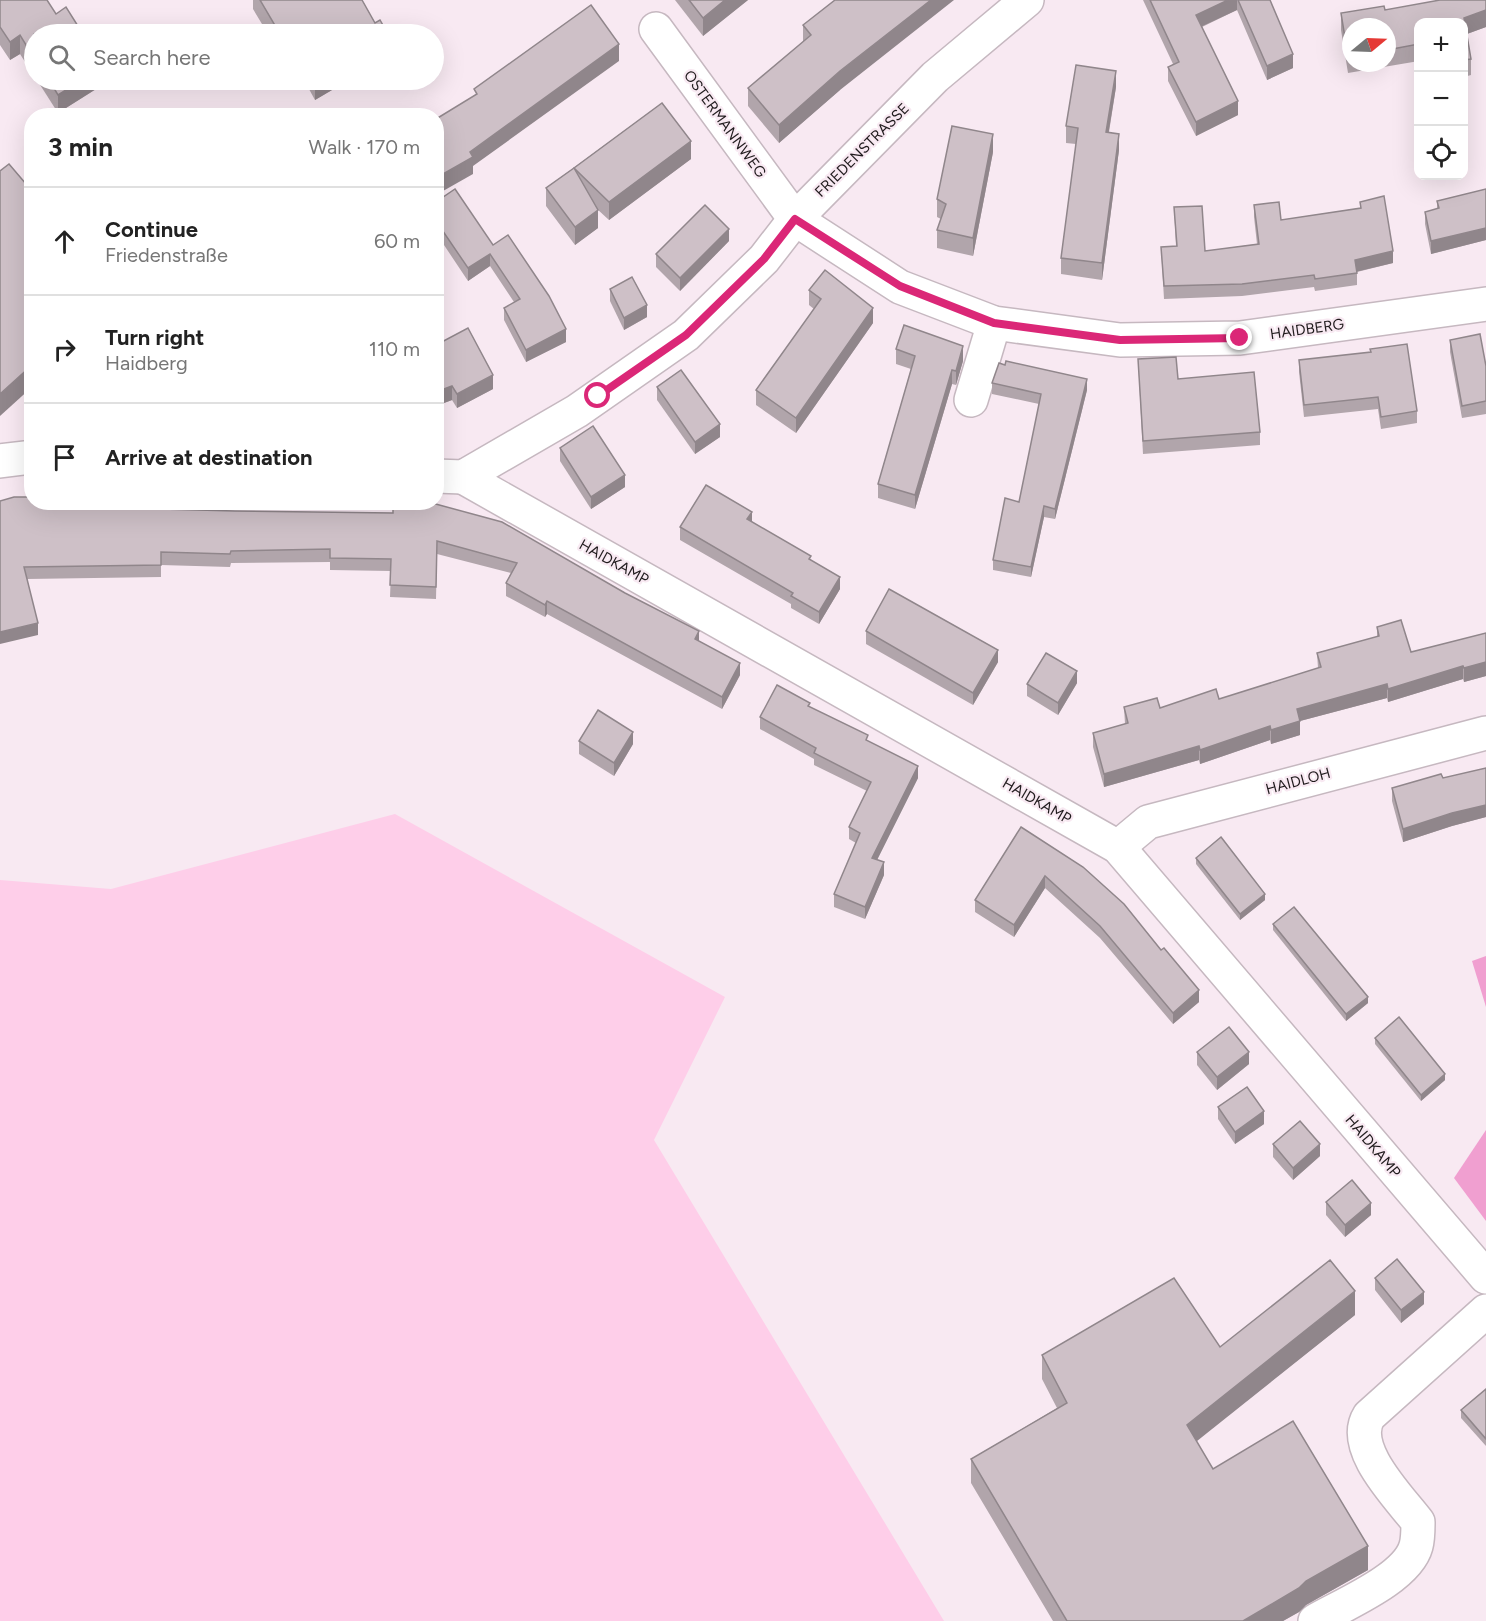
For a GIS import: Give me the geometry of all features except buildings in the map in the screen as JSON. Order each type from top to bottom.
[{"type":"street","name":"FRIEDENSTRASSE","points":[[450,476],[577,411],[686,335],[764,259],[795,219],[935,77],[1027,0]]},
{"type":"street","name":"OSTERMANNWEG","points":[[656,29],[795,219]]},
{"type":"street","name":"HAIDBERG","points":[[795,219],[900,286],[994,323],[1120,340],[1240,338],[1486,304]]},
{"type":"street","points":[[971,400],[994,323]]},
{"type":"street","points":[[0,461],[24,458]]},
{"type":"street","name":"HAIDKAMP","points":[[450,476],[1118,847],[1486,1277]]},
{"type":"street","name":"HAIDLOH","points":[[1118,847],[1148,822],[1486,733]]},
{"type":"street","points":[[1314,1621],[1388,1580],[1402,1567],[1416,1547],[1418,1522],[1368,1453],[1365,1446],[1364,1424],[1369,1416],[1486,1311]]},
{"type":"shaded area","points":[[395,814],[725,997],[654,1140],[944,1621],[0,1621],[0,880],[111,889]]},
{"type":"shaded area","points":[[1486,956],[1486,1007],[1472,961]]},
{"type":"shaded area","points":[[1486,1130],[1486,1221],[1454,1178]]},
{"type":"route","points":[[598,396],[686,335],[764,259],[795,219],[900,286],[994,323],[1120,340],[1240,338]]}]
